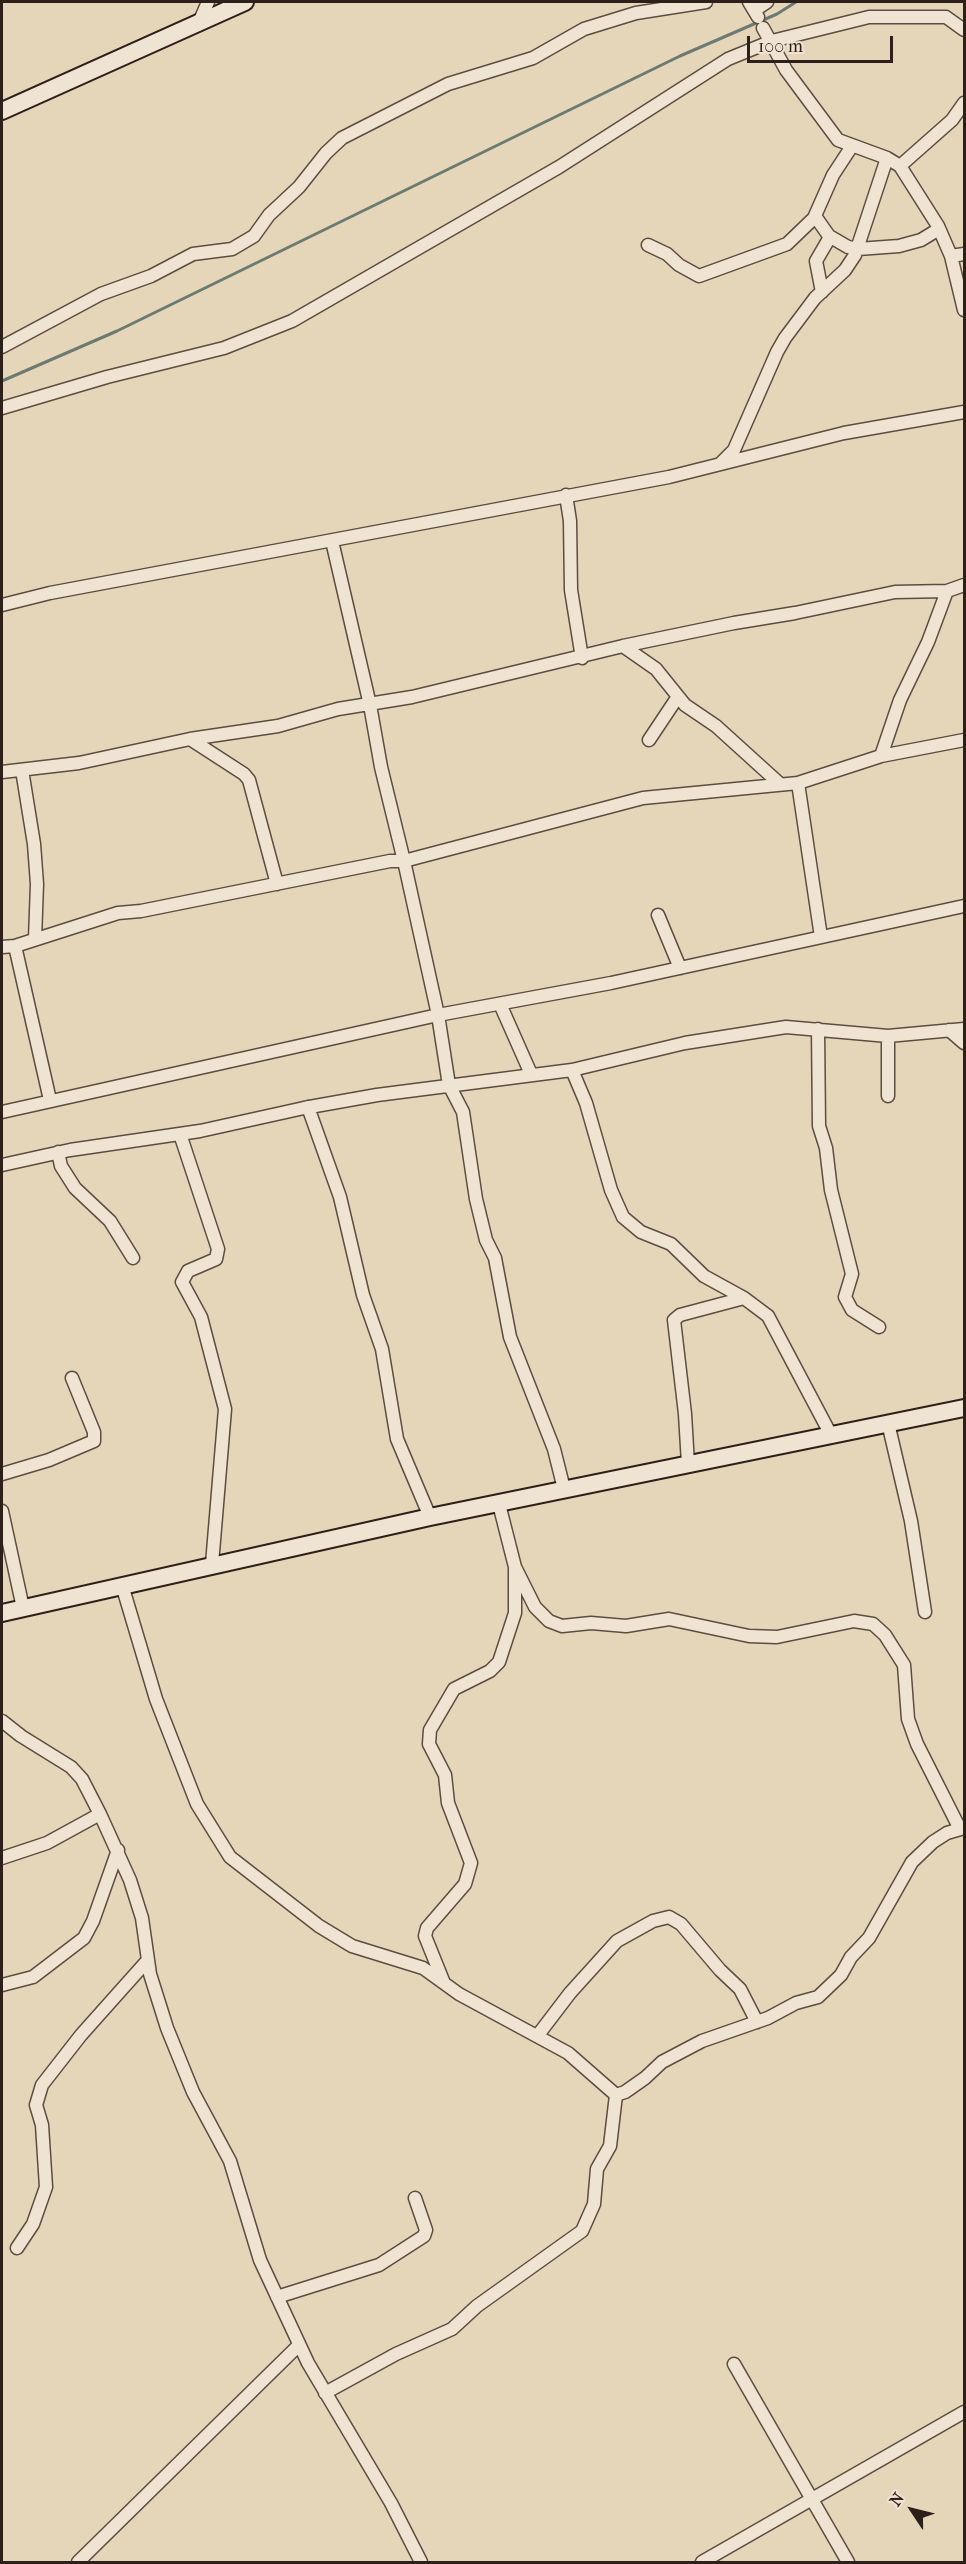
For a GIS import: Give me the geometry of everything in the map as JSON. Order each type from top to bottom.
[{"type":"street","points":[[198,25],[208,2]]},
{"type":"street","points":[[2,111],[245,2]]},
{"type":"street","points":[[2,347],[101,294],[151,276],[193,254],[232,249],[254,236],[269,215],[299,187],[326,153],[342,138],[448,84],[533,58],[584,28],[636,13],[706,2]]},
{"type":"street","points":[[767,2],[756,14],[786,70],[831,134],[838,140],[887,158],[900,166],[939,229],[951,256],[964,310]]},
{"type":"street","points":[[2,408],[106,377],[224,348],[292,321],[560,167],[728,59],[772,41],[869,17],[946,17],[964,30]]},
{"type":"street","points":[[900,166],[952,120],[964,103]]},
{"type":"street","points":[[648,245],[667,254],[679,265],[699,276],[787,244],[799,235],[815,216],[833,175],[852,146]]},
{"type":"street","points":[[720,464],[734,450],[777,352],[808,307],[845,270],[858,249],[887,158]]},
{"type":"street","points":[[815,216],[830,237],[848,247],[858,249],[899,246],[921,240],[939,229]]},
{"type":"street","points":[[822,292],[816,261],[830,237]]},
{"type":"street","points":[[951,256],[964,254]]},
{"type":"street","points":[[2,605],[51,593],[332,542],[720,464],[844,433],[964,412]]},
{"type":"street","points":[[566,495],[570,521],[571,590],[582,658]]},
{"type":"street","points":[[332,542],[438,1015],[449,1085],[463,1112],[476,1199],[486,1240],[495,1258],[510,1337],[554,1449],[564,1489]]},
{"type":"street","points":[[2,772],[79,764],[190,739],[278,726],[338,709],[370,705],[582,658],[623,646],[895,592],[947,591],[964,585]]},
{"type":"street","points":[[881,756],[900,700],[928,642],[947,591]]},
{"type":"street","points":[[623,646],[656,669],[677,698],[716,726],[780,784]]},
{"type":"street","points":[[649,740],[677,698]]},
{"type":"street","points":[[190,739],[244,774],[249,780],[277,884]]},
{"type":"street","points":[[2,947],[15,946],[118,913],[390,861],[404,861],[643,798],[798,783],[881,756],[964,740]]},
{"type":"street","points":[[22,770],[34,844],[37,884],[35,939]]},
{"type":"street","points":[[798,783],[820,937]]},
{"type":"street","points":[[2,1112],[438,1015],[680,968],[964,906]]},
{"type":"street","points":[[658,915],[680,968]]},
{"type":"street","points":[[15,946],[51,1100]]},
{"type":"street","points":[[500,1004],[531,1074]]},
{"type":"street","points":[[2,1165],[58,1152],[180,1134],[308,1107],[449,1085],[572,1070],[603,1064],[628,1055],[760,1030],[786,1027],[888,1036],[964,1029]]},
{"type":"street","points":[[818,1029],[819,1126],[826,1148],[831,1190],[852,1274],[845,1297],[852,1310],[879,1327]]},
{"type":"street","points":[[949,1030],[964,1043]]},
{"type":"street","points":[[888,1036],[888,1096]]},
{"type":"street","points":[[572,1070],[586,1103],[611,1190],[623,1216],[641,1232],[671,1244],[704,1276],[744,1298],[768,1317],[831,1435]]},
{"type":"street","points":[[308,1107],[340,1197],[363,1295],[382,1349],[397,1439],[430,1517]]},
{"type":"street","points":[[180,1134],[218,1249],[216,1259],[188,1271],[182,1282],[201,1317],[225,1409],[212,1564]]},
{"type":"street","points":[[58,1152],[61,1166],[75,1188],[110,1221],[133,1258]]},
{"type":"street","points":[[688,1464],[686,1414],[674,1320],[680,1315],[744,1298]]},
{"type":"street","points":[[2,1474],[50,1460],[94,1442],[94,1432],[72,1378]]},
{"type":"street","points":[[2,1613],[212,1564],[430,1517],[964,1408]]},
{"type":"street","points":[[888,1423],[911,1521],[925,1612]]},
{"type":"street","points":[[499,1504],[515,1567],[535,1607],[549,1621],[562,1626],[591,1623],[626,1626],[669,1619],[749,1636],[777,1636],[854,1621],[873,1624],[885,1635],[904,1665],[908,1719],[917,1744],[962,1828],[933,1842],[912,1862],[869,1938],[851,1957],[842,1975],[818,1997],[796,2003],[758,2022],[702,2040],[662,2062],[645,2078],[616,2095]]},
{"type":"street","points":[[2,1510],[24,1608]]},
{"type":"street","points":[[445,1984],[425,1936],[427,1928],[465,1884],[471,1863],[448,1803],[446,1775],[429,1744],[430,1730],[454,1689],[490,1671],[499,1662],[515,1613],[515,1567]]},
{"type":"street","points":[[122,1585],[156,1699],[197,1804],[230,1857],[319,1926],[352,1946],[413,1962],[445,1984],[568,2054],[616,2095]]},
{"type":"street","points":[[2,1722],[21,1737],[71,1767],[82,1779],[118,1850],[142,1918],[147,1961],[167,2028],[189,2081],[230,2162],[260,2259],[299,2345],[391,2503],[421,2562]]},
{"type":"street","points":[[2,1858],[48,1843],[100,1814]]},
{"type":"street","points":[[2,1985],[33,1977],[84,1938],[93,1921],[118,1850]]},
{"type":"street","points":[[538,2035],[570,1993],[617,1941],[653,1921],[669,1917],[681,1924],[720,1970],[740,1989],[758,2022]]},
{"type":"street","points":[[17,2248],[33,2224],[46,2187],[42,2125],[36,2105],[42,2085],[88,2027],[147,1961]]},
{"type":"street","points":[[325,2393],[396,2354],[452,2329],[477,2306],[582,2231],[594,2204],[597,2169],[610,2146],[616,2095]]},
{"type":"street","points":[[277,2297],[379,2265],[424,2236],[426,2230],[415,2198]]},
{"type":"street","points":[[78,2562],[299,2345]]},
{"type":"street","points":[[734,2364],[848,2562]]},
{"type":"street","points":[[702,2562],[964,2412]]},
{"type":"waterway","points":[[2,381],[117,331],[680,56],[777,14],[796,2]]}]
